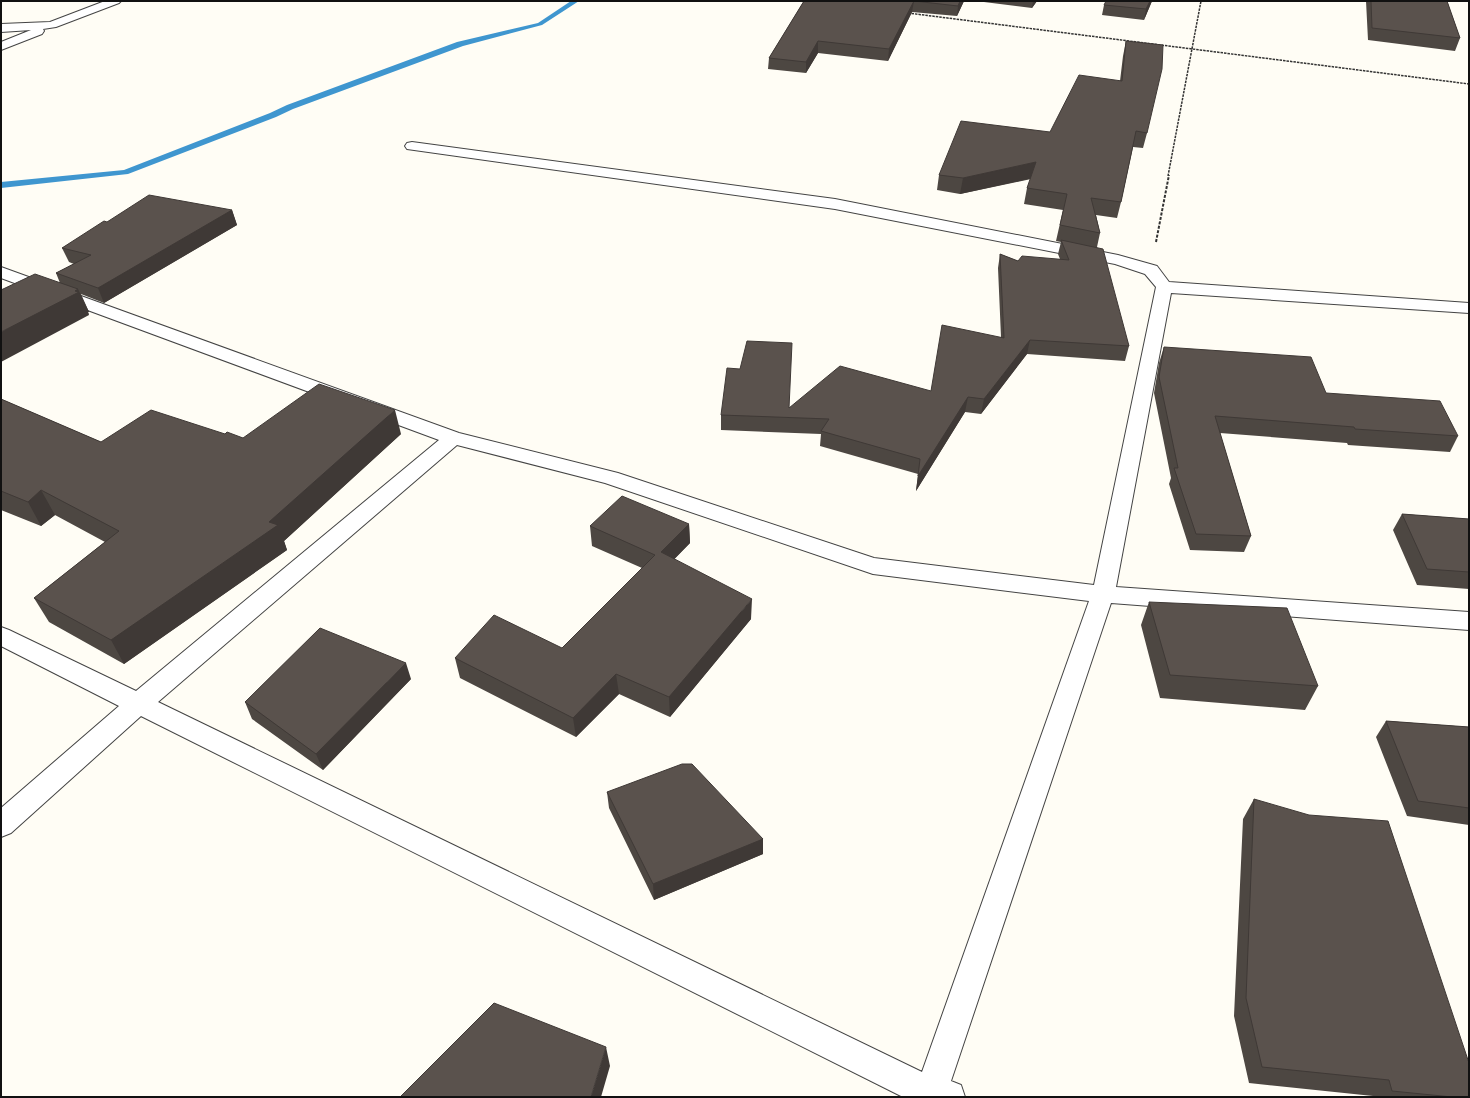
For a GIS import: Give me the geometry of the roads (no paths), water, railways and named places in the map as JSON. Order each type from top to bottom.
[{"type":"street","points":[[1,46],[115,1]]},
{"type":"street","points":[[1,28],[52,25]]},
{"type":"street","points":[[412,146],[835,204],[1118,260],[1157,278],[1469,308]]},
{"type":"street","points":[[1,272],[453,438],[611,478],[873,566],[1103,594],[1469,621]]},
{"type":"street","points":[[1,636],[936,1096],[1103,594],[1157,278]]},
{"type":"street","points":[[1,825],[138,704],[453,438]]},
{"type":"waterway","points":[[1,185],[125,172],[273,115],[290,107],[460,44],[540,24],[576,1]]}]
